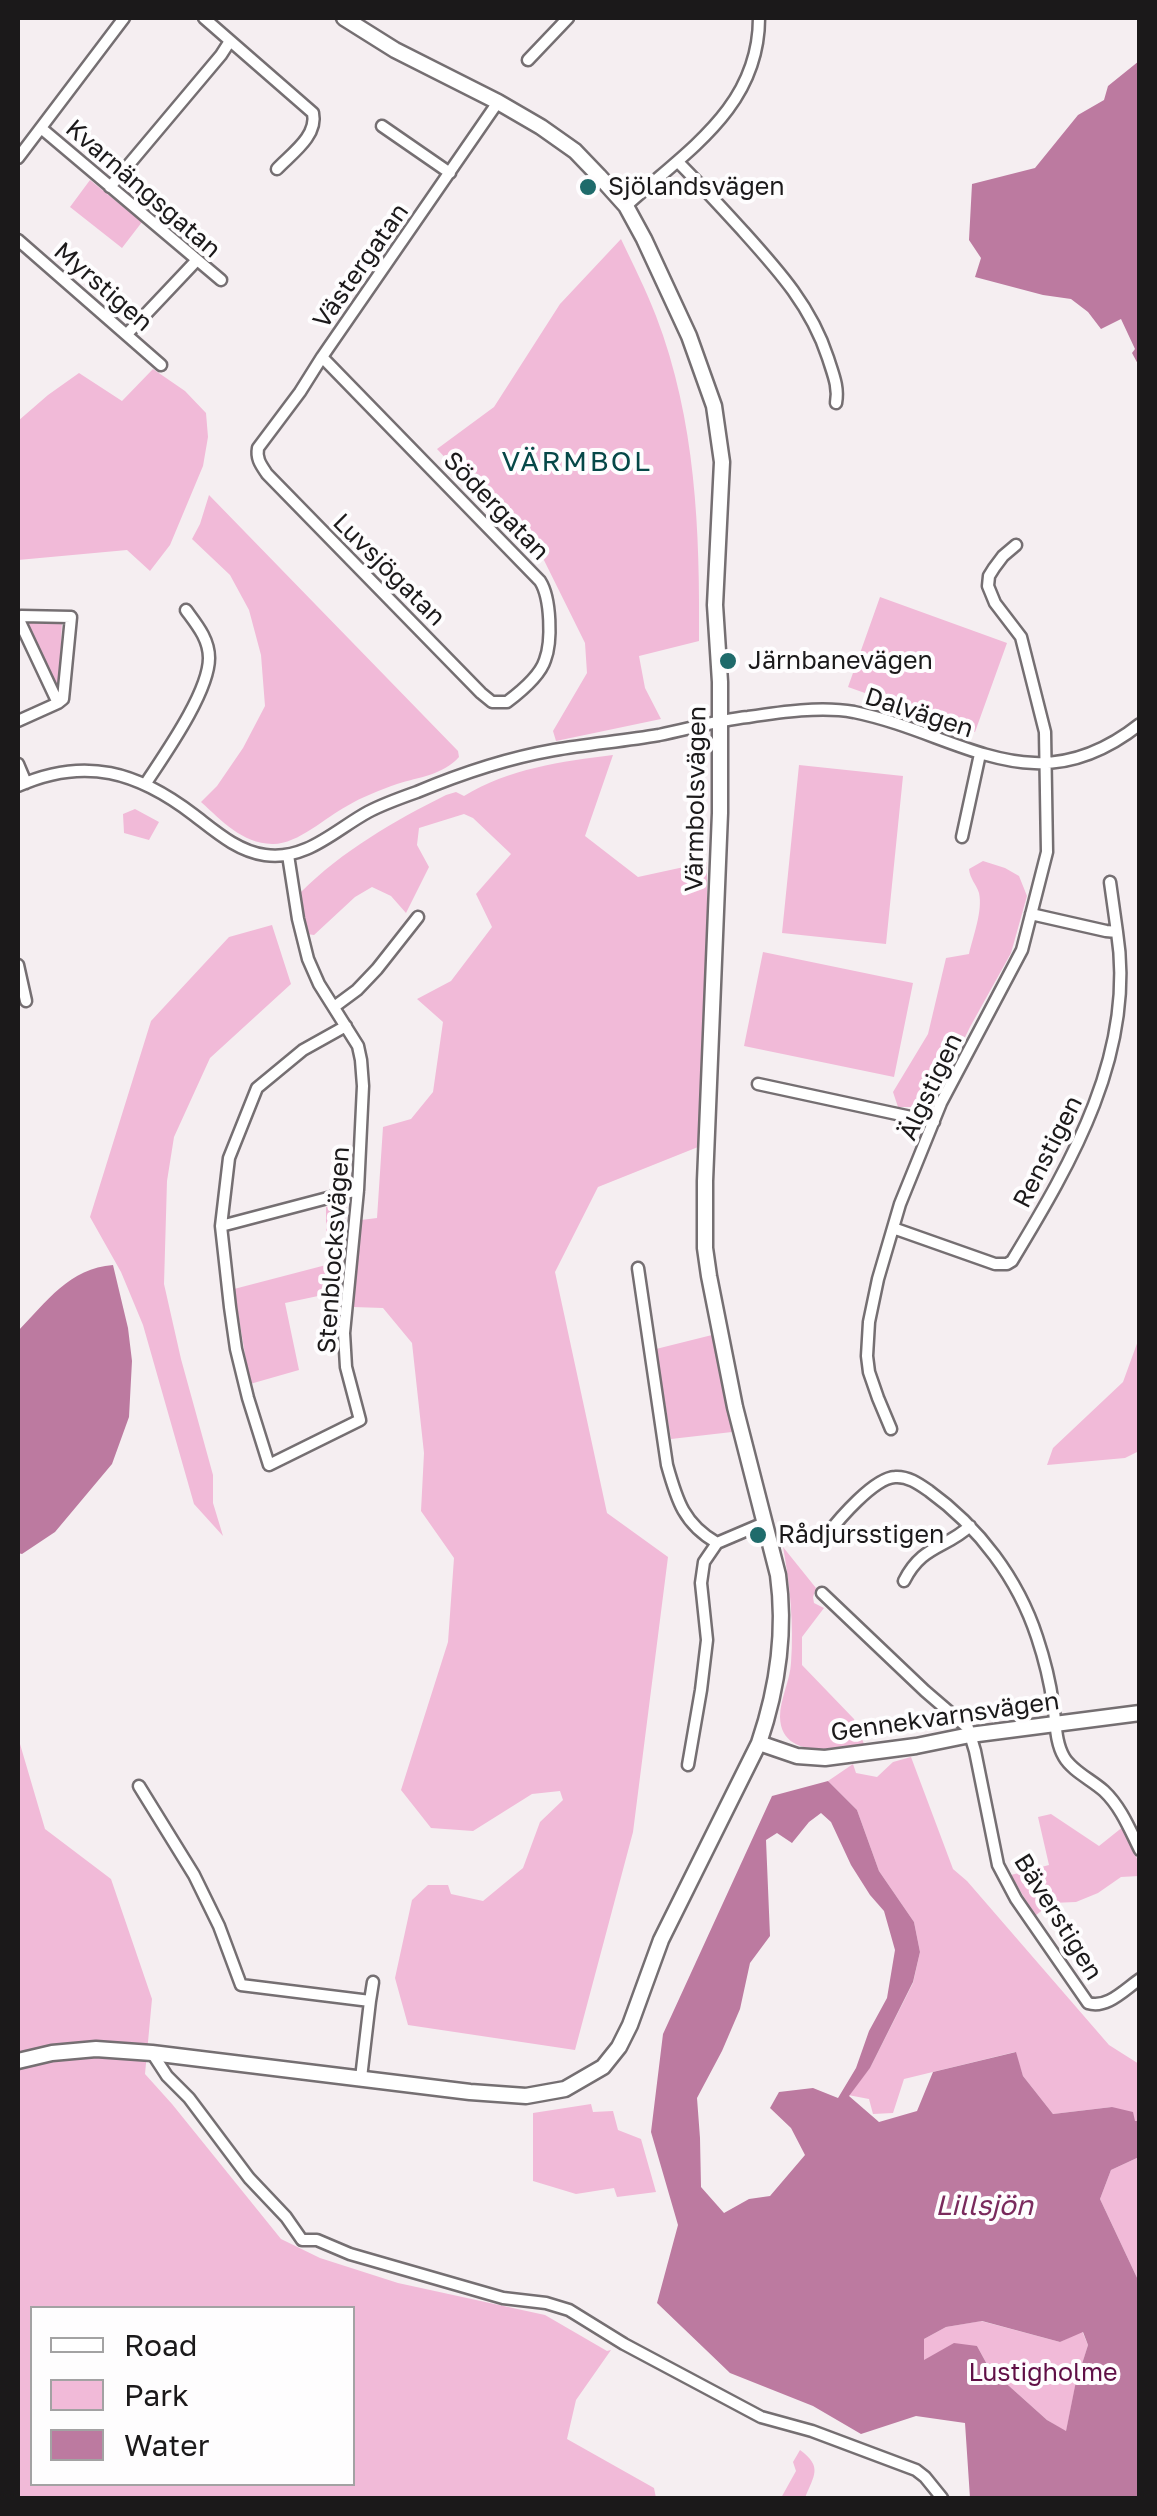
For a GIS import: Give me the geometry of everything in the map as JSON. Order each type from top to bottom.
[{"type":"street","points":[[18,158],[124,18]]},
{"type":"street","points":[[204,18],[313,113],[312,131],[277,170]]},
{"type":"street","name":"Värmbolsvägen","points":[[18,2061],[78,2050],[152,2053],[470,2092],[526,2096],[565,2089],[602,2067],[619,2047],[661,1940],[759,1743],[774,1694],[782,1641],[778,1575],[732,1390],[705,1248],[720,829],[716,604],[722,462],[714,406],[689,336],[626,206],[575,151],[498,102],[395,50],[344,18]]},
{"type":"street","points":[[528,60],[568,18]]},
{"type":"street","points":[[626,206],[678,162],[724,116],[741,92],[757,46],[759,18]]},
{"type":"street","points":[[110,187],[230,41]]},
{"type":"street","name":"Västergatan","points":[[257,453],[498,102]]},
{"type":"street","points":[[382,126],[450,173]]},
{"type":"street","name":"Kvarnängsgatan","points":[[41,128],[221,280]]},
{"type":"street","points":[[678,162],[799,296],[826,350],[836,382],[836,403]]},
{"type":"street","name":"Myrstigen","points":[[18,240],[161,364]]},
{"type":"street","points":[[127,334],[196,261]]},
{"type":"street","name":"Södergatan","points":[[322,357],[546,591],[545,661],[514,696],[502,703]]},
{"type":"street","name":"Luvsjögatan","points":[[257,453],[267,474],[352,561],[482,693],[492,702],[502,703]]},
{"type":"street","points":[[1016,545],[994,568],[988,586],[995,603],[1021,637],[1047,742],[1045,763]]},
{"type":"street","points":[[146,783],[186,718],[207,672],[205,636],[186,610]]},
{"type":"street","points":[[18,720],[58,704],[64,699],[71,617],[21,616],[19,620],[58,704]]},
{"type":"street","name":"Dalvägen","points":[[720,722],[812,711],[851,712],[1006,761],[1045,763],[1098,752],[1140,724]]},
{"type":"street","points":[[18,764],[22,785],[83,771],[102,771],[146,783],[244,849],[268,856],[288,855],[316,844],[391,802],[480,770],[556,749],[720,722]]},
{"type":"street","points":[[962,837],[980,754]]},
{"type":"street","name":"Älgstigen","points":[[891,1429],[869,1372],[867,1339],[878,1279],[893,1228],[954,1076],[1022,950],[1047,852],[1045,763]]},
{"type":"street","name":"Stenblocksvägen","points":[[288,855],[308,959],[358,1046],[362,1070],[358,1190],[344,1333],[346,1367],[360,1420],[269,1465],[236,1349],[221,1226],[229,1158],[258,1088],[303,1050],[346,1026]]},
{"type":"street","name":"Renstigen","points":[[893,1228],[995,1264],[1012,1260],[1068,1164],[1104,1080],[1122,973],[1110,882]]},
{"type":"street","points":[[1031,914],[1118,932]]},
{"type":"street","points":[[334,1008],[377,969],[418,916]]},
{"type":"street","points":[[18,965],[26,1000]]},
{"type":"street","points":[[758,1084],[934,1122]]},
{"type":"street","points":[[221,1226],[358,1190]]},
{"type":"street","points":[[638,1268],[674,1490],[696,1528],[717,1543]]},
{"type":"street","points":[[826,1536],[869,1491],[881,1481],[898,1476],[919,1484],[950,1506],[1001,1563],[1037,1636],[1064,1758],[1118,1806],[1140,1850]]},
{"type":"street","points":[[688,1765],[706,1640],[701,1572],[704,1562],[717,1543],[764,1524]]},
{"type":"street","points":[[904,1581],[920,1558],[970,1526]]},
{"type":"street","points":[[822,1593],[924,1691],[964,1723],[970,1735]]},
{"type":"street","name":"Gennekvarnsvägen","points":[[759,1743],[797,1756],[825,1758],[1140,1713]]},
{"type":"street","name":"Bäverstigen","points":[[970,1735],[998,1865],[1063,1968],[1088,2003],[1097,2006],[1140,1979]]},
{"type":"street","points":[[139,1786],[194,1875],[241,1985],[370,2001]]},
{"type":"street","points":[[361,2078],[372,1982]]},
{"type":"street","points":[[152,2053],[302,2240],[317,2240],[350,2254],[502,2298],[569,2310],[761,2417],[812,2431],[916,2470],[942,2498]]},
{"type":"green space","points":[[90,180],[142,222],[122,248],[70,207]]},
{"type":"green space","points":[[621,239],[656,316],[680,395],[693,476],[699,641],[639,656],[645,688],[661,719],[556,741],[553,731],[587,673],[585,643],[534,540],[497,513],[437,449],[494,407],[560,304]]},
{"type":"green space","points":[[153,369],[185,391],[206,413],[208,437],[203,466],[170,545],[150,571],[127,550],[18,560],[18,421],[79,373],[122,401]]},
{"type":"green space","points":[[209,495],[458,751],[459,757],[453,763],[365,797],[282,843],[251,840],[201,802],[243,748],[265,706],[261,655],[249,610],[230,575],[192,539]]},
{"type":"green space","points":[[880,597],[1007,643],[975,732],[848,687]]},
{"type":"green space","points":[[62,622],[59,689],[28,624]]},
{"type":"green space","points":[[613,755],[585,836],[638,877],[707,862],[707,917],[698,1147],[598,1187],[555,1272],[607,1513],[668,1557],[633,1832],[575,2050],[408,2025],[395,1978],[412,1900],[428,1885],[448,1885],[451,1894],[483,1901],[523,1868],[540,1822],[563,1800],[560,1791],[532,1794],[473,1831],[431,1828],[401,1790],[448,1642],[454,1558],[421,1511],[424,1453],[412,1343],[383,1308],[353,1307],[361,1220],[377,1218],[383,1127],[411,1119],[433,1092],[443,1022],[417,999],[451,981],[492,927],[476,894],[511,854],[464,814],[419,828],[417,845],[429,867],[406,913],[391,896],[372,887],[355,897],[314,935],[307,934],[301,892],[369,838],[446,795],[456,792],[464,796],[499,779],[536,768]]},
{"type":"green space","points":[[799,765],[903,776],[886,944],[782,933]]},
{"type":"green space","points":[[135,809],[159,822],[149,840],[124,833],[123,814]]},
{"type":"green space","points":[[983,861],[1019,876],[1027,896],[1011,953],[936,1097],[924,1107],[898,1107],[893,1092],[928,1034],[946,958],[969,954],[980,900],[969,869]]},
{"type":"green space","points":[[272,925],[291,984],[210,1058],[174,1137],[167,1181],[164,1284],[213,1475],[213,1503],[223,1536],[194,1504],[143,1325],[121,1272],[90,1217],[151,1021],[229,937]]},
{"type":"green space","points":[[763,952],[913,983],[894,1077],[744,1046]]},
{"type":"green space","points":[[347,1204],[337,1292],[285,1303],[299,1370],[250,1384],[234,1289],[326,1265],[326,1207]]},
{"type":"green space","points":[[712,1335],[732,1432],[671,1439],[656,1349]]},
{"type":"green space","points":[[1139,1338],[1139,1451],[1125,1458],[1047,1465],[1053,1448],[1123,1382]]},
{"type":"green space","points":[[783,1547],[816,1588],[814,1603],[824,1608],[802,1637],[802,1665],[854,1719],[864,1744],[812,1748],[800,1746],[783,1731],[780,1710],[790,1670],[792,1634]]},
{"type":"green space","points":[[18,1744],[45,1829],[111,1879],[152,1999],[145,2074],[281,2239],[320,2258],[398,2283],[545,2315],[611,2350],[576,2400],[567,2439],[654,2488],[656,2498],[18,2498]]},
{"type":"green space","points":[[911,1757],[953,1869],[1109,2045],[1139,2064],[1139,2121],[1112,2107],[1053,2114],[1023,2076],[1015,2052],[904,2079],[893,2113],[873,2114],[869,2099],[848,2095],[870,2068],[913,1983],[920,1952],[914,1922],[879,1871],[857,1810],[828,1781],[853,1764],[856,1773],[877,1777],[893,1762]]},
{"type":"green space","points":[[1051,1814],[1099,1846],[1124,1826],[1139,1864],[1139,1876],[1121,1877],[1076,1902],[1051,1903],[1035,1916],[1011,1875],[1049,1865],[1038,1817]]},
{"type":"green space","points":[[591,2104],[593,2112],[613,2111],[618,2130],[641,2139],[656,2192],[617,2197],[614,2188],[576,2194],[533,2181],[533,2113]]},
{"type":"green space","points":[[1139,2157],[1139,2282],[1100,2199],[1111,2170]]},
{"type":"green space","name":"Lustigholme","points":[[981,2321],[1060,2342],[1082,2331],[1088,2345],[1066,2432],[989,2368],[977,2346],[924,2361],[924,2339],[946,2327]]},
{"type":"green space","points":[[800,2450],[814,2467],[811,2483],[805,2498],[781,2498],[796,2471],[793,2462]]},
{"type":"water","points":[[1139,61],[1139,366],[1121,319],[1101,329],[1071,299],[975,277],[981,258],[969,240],[972,184],[1035,168],[1078,115],[1104,100],[1108,86]]},
{"type":"water","points":[[113,1265],[132,1361],[129,1417],[112,1464],[55,1532],[18,1553],[18,1331],[71,1280],[84,1272]]},
{"type":"water","name":"Lillsjön","points":[[828,1781],[857,1810],[879,1871],[914,1922],[920,1952],[913,1982],[870,2068],[849,2096],[879,2122],[917,2111],[933,2072],[1016,2052],[1023,2076],[1053,2114],[1112,2107],[1133,2112],[1135,2121],[1139,2121],[1139,2157],[1111,2170],[1100,2199],[1139,2282],[1139,2498],[970,2498],[965,2423],[916,2416],[861,2434],[813,2406],[730,2373],[657,2303],[678,2225],[651,2132],[663,2034],[772,1796]],"holes":[[[821,1813],[831,1822],[851,1865],[884,1911],[895,1950],[887,1998],[838,2098],[813,2088],[779,2092],[770,2108],[791,2128],[805,2155],[770,2196],[749,2199],[724,2213],[701,2187],[697,2098],[740,2009],[750,1963],[770,1936],[766,1840],[777,1833],[792,1843]],[[982,2321],[1060,2342],[1083,2332],[1088,2345],[1066,2431],[1047,2420],[989,2368],[977,2346],[954,2343],[924,2360],[924,2339],[946,2327]]]},
{"type":"place","name":"Sjölandsvägen","points":[[588,187]]},
{"type":"place","name":"Järnbanevägen","points":[[728,661]]},
{"type":"place","name":"Rådjursstigen","points":[[758,1535]]},
{"type":"district","name":"VÄRMBOL","points":[[577,462]]}]
